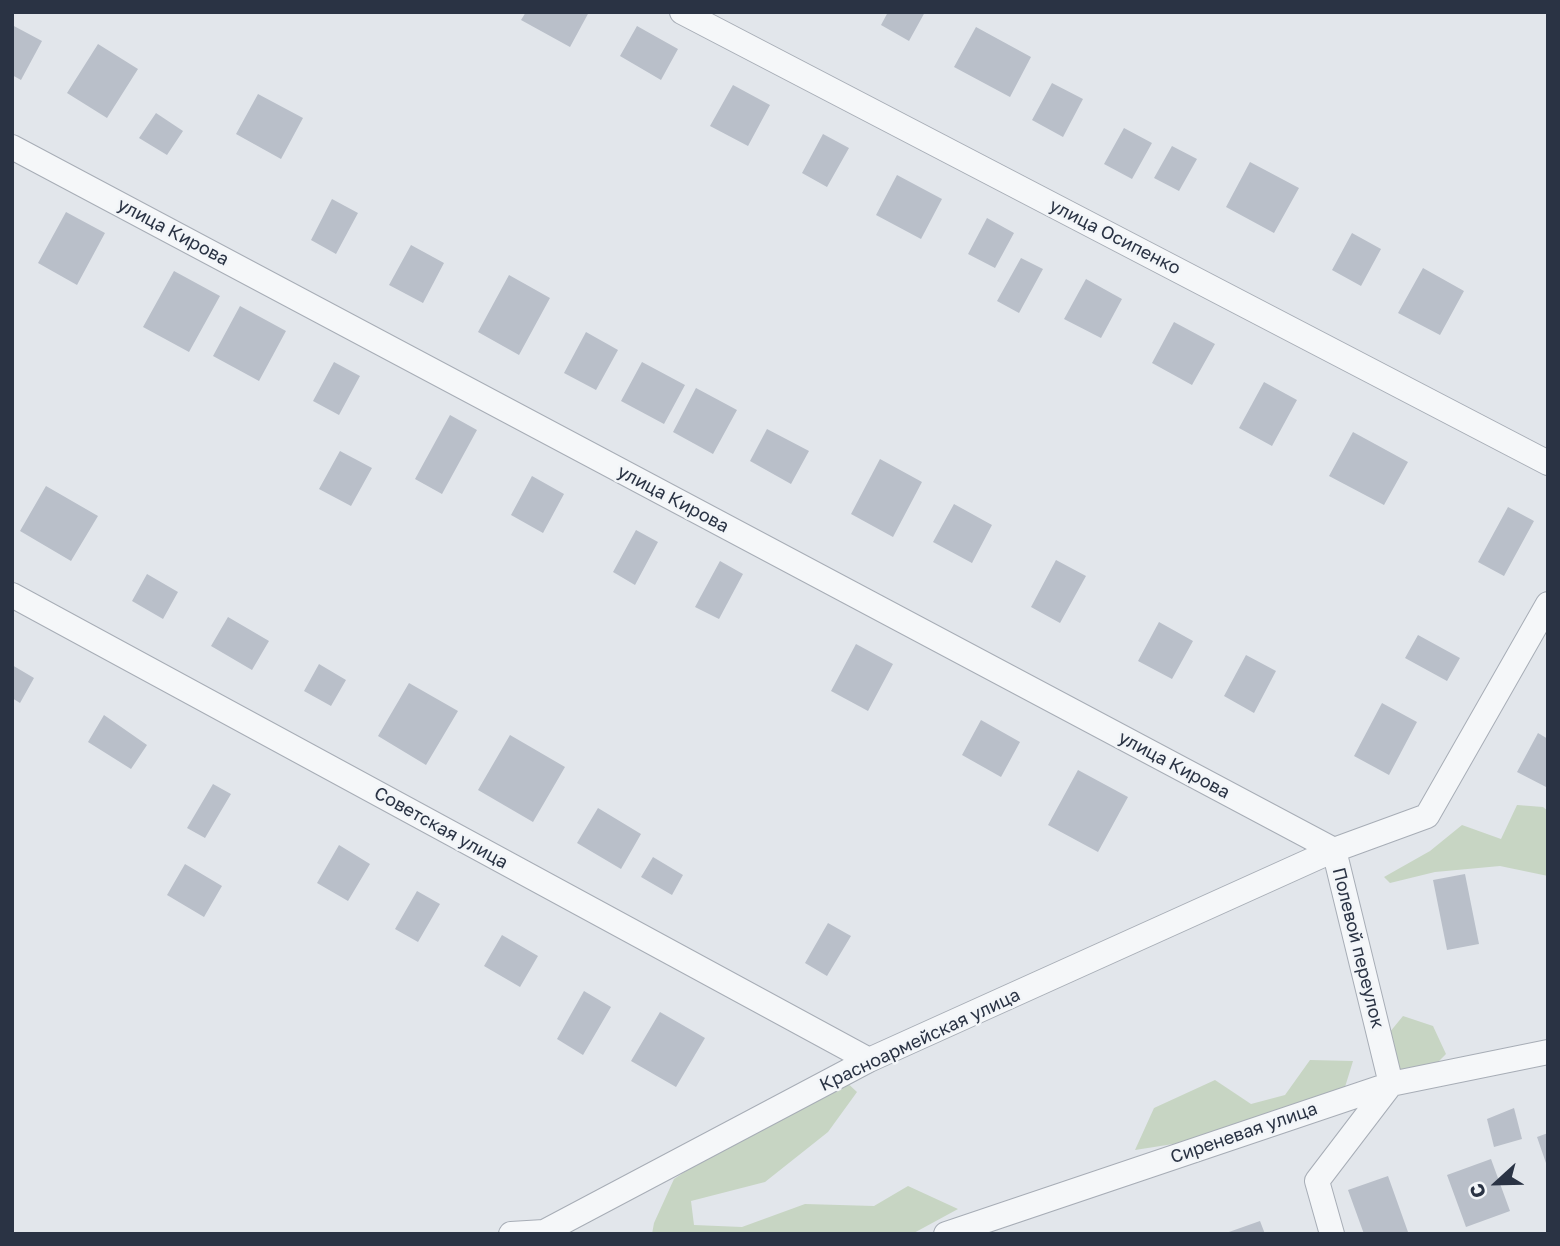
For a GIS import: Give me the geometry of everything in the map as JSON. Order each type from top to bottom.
[{"type":"street","name":"улица Осипенко","points":[[682,12],[1548,463]]},
{"type":"street","name":"улица Кирова","points":[[12,147],[1334,850]]},
{"type":"street","name":"Советская улица","points":[[12,595],[869,1060]]},
{"type":"street","name":"Полевой переулок","points":[[1391,1084],[1334,850],[1427,816],[1548,604]]},
{"type":"street","name":"Красноармейская улица","points":[[511,1234],[544,1232],[869,1060],[1334,850]]},
{"type":"street","name":"Сиреневая улица","points":[[946,1234],[1391,1084],[1548,1052]]},
{"type":"street","points":[[1332,1234],[1317,1181],[1391,1084]]},
{"type":"green space","points":[[1517,805],[1543,807],[1548,811],[1548,876],[1500,866],[1435,872],[1390,883],[1384,877],[1430,851],[1462,825],[1501,839]]},
{"type":"green space","points":[[1403,1016],[1433,1026],[1446,1054],[1433,1067],[1400,1071],[1385,1038]]},
{"type":"green space","points":[[1310,1060],[1353,1061],[1345,1087],[1205,1139],[1135,1150],[1154,1108],[1215,1080],[1251,1104],[1285,1095]]},
{"type":"green space","points":[[842,1078],[857,1092],[828,1132],[765,1182],[691,1201],[694,1225],[742,1227],[805,1204],[874,1206],[908,1186],[958,1209],[912,1234],[652,1234],[654,1223],[674,1179],[769,1115]]},
{"type":"building","points":[[526,12],[589,12],[570,47],[521,20]]},
{"type":"building","points":[[888,12],[925,12],[909,41],[881,25]]},
{"type":"building","points":[[12,25],[42,41],[21,80],[12,75]]},
{"type":"building","points":[[637,26],[678,49],[661,80],[620,56]]},
{"type":"building","points":[[976,27],[1031,57],[1010,97],[954,67]]},
{"type":"building","points":[[98,44],[138,69],[107,118],[67,93]]},
{"type":"building","points":[[1052,83],[1083,99],[1063,137],[1032,120]]},
{"type":"building","points":[[733,85],[770,105],[748,146],[710,126]]},
{"type":"building","points":[[258,94],[303,118],[281,159],[236,134]]},
{"type":"building","points":[[156,113],[183,131],[167,155],[139,138]]},
{"type":"building","points":[[1124,128],[1152,143],[1132,179],[1104,164]]},
{"type":"building","points":[[823,134],[849,148],[827,187],[802,173]]},
{"type":"building","points":[[1172,146],[1197,159],[1179,191],[1154,178]]},
{"type":"building","points":[[1250,162],[1299,188],[1274,233],[1226,207]]},
{"type":"building","points":[[897,175],[942,199],[921,239],[876,215]]},
{"type":"building","points":[[332,199],[358,213],[336,254],[311,240]]},
{"type":"building","points":[[66,212],[105,233],[77,285],[38,263]]},
{"type":"building","points":[[987,218],[1014,233],[995,268],[968,254]]},
{"type":"building","points":[[1352,233],[1381,249],[1361,286],[1332,270]]},
{"type":"building","points":[[411,245],[444,263],[423,303],[389,285]]},
{"type":"building","points":[[1021,258],[1043,269],[1019,313],[997,301]]},
{"type":"building","points":[[1423,268],[1464,291],[1440,335],[1398,313]]},
{"type":"building","points":[[174,271],[220,296],[189,352],[143,327]]},
{"type":"building","points":[[509,275],[550,298],[519,355],[478,332]]},
{"type":"building","points":[[1086,279],[1122,299],[1101,338],[1064,319]]},
{"type":"building","points":[[240,306],[286,331],[259,381],[213,356]]},
{"type":"building","points":[[1174,322],[1215,344],[1192,385],[1152,363]]},
{"type":"building","points":[[586,332],[618,350],[596,390],[564,373]]},
{"type":"building","points":[[334,362],[360,376],[339,415],[313,401]]},
{"type":"building","points":[[642,362],[685,385],[664,424],[621,401]]},
{"type":"building","points":[[1264,382],[1297,400],[1272,446],[1239,428]]},
{"type":"building","points":[[696,388],[737,410],[713,454],[673,432]]},
{"type":"building","points":[[450,415],[477,430],[442,494],[415,479]]},
{"type":"building","points":[[767,429],[809,451],[791,484],[750,461]]},
{"type":"building","points":[[1353,432],[1408,462],[1384,505],[1329,476]]},
{"type":"building","points":[[340,451],[372,468],[351,506],[319,489]]},
{"type":"building","points":[[880,459],[922,482],[893,537],[851,514]]},
{"type":"building","points":[[532,476],[564,494],[543,533],[511,515]]},
{"type":"building","points":[[46,486],[98,516],[71,561],[20,531]]},
{"type":"building","points":[[954,504],[992,525],[972,563],[933,542]]},
{"type":"building","points":[[1508,507],[1534,521],[1504,576],[1478,562]]},
{"type":"building","points":[[636,530],[658,542],[635,585],[613,572]]},
{"type":"building","points":[[1056,560],[1086,576],[1060,623],[1031,607]]},
{"type":"building","points":[[720,561],[743,574],[719,619],[695,607]]},
{"type":"building","points":[[147,574],[178,592],[163,619],[132,601]]},
{"type":"building","points":[[228,617],[269,641],[252,670],[211,646]]},
{"type":"building","points":[[1159,622],[1193,641],[1172,679],[1138,661]]},
{"type":"building","points":[[1418,635],[1460,658],[1447,681],[1405,658]]},
{"type":"building","points":[[856,644],[893,664],[868,711],[831,691]]},
{"type":"building","points":[[1246,655],[1276,671],[1254,713],[1224,696]]},
{"type":"building","points":[[319,664],[346,680],[331,706],[304,691]]},
{"type":"building","points":[[12,665],[34,678],[20,703],[12,698]]},
{"type":"building","points":[[409,683],[458,711],[426,765],[378,736]]},
{"type":"building","points":[[1382,703],[1417,722],[1389,775],[1354,756]]},
{"type":"building","points":[[104,715],[147,745],[131,769],[88,742]]},
{"type":"building","points":[[981,720],[1020,742],[1001,777],[962,755]]},
{"type":"building","points":[[1538,733],[1548,739],[1548,788],[1517,772]]},
{"type":"building","points":[[510,735],[565,767],[533,822],[478,790]]},
{"type":"building","points":[[1078,770],[1128,797],[1098,852],[1048,825]]},
{"type":"building","points":[[213,784],[231,794],[205,838],[187,828]]},
{"type":"building","points":[[598,808],[641,834],[621,869],[577,843]]},
{"type":"building","points":[[339,845],[370,864],[348,901],[317,883]]},
{"type":"building","points":[[653,857],[683,875],[672,895],[641,877]]},
{"type":"building","points":[[185,864],[222,886],[204,917],[167,895]]},
{"type":"building","points":[[1465,874],[1479,944],[1447,950],[1433,880]]},
{"type":"building","points":[[417,891],[440,904],[418,942],[395,929]]},
{"type":"building","points":[[828,923],[851,936],[827,976],[805,963]]},
{"type":"building","points":[[502,935],[538,956],[520,987],[484,966]]},
{"type":"building","points":[[584,991],[611,1007],[583,1055],[557,1039]]},
{"type":"building","points":[[660,1012],[705,1038],[676,1087],[631,1061]]},
{"type":"building","points":[[1514,1108],[1522,1139],[1494,1147],[1487,1119]]},
{"type":"building","points":[[1548,1133],[1548,1166],[1547,1166],[1537,1137]]},
{"type":"building","points":[[1491,1159],[1510,1211],[1466,1227],[1447,1175]]},
{"type":"building","points":[[1388,1176],[1408,1232],[1364,1234],[1348,1190]]},
{"type":"building","points":[[1260,1221],[1265,1234],[1226,1234],[1226,1233]]}]
